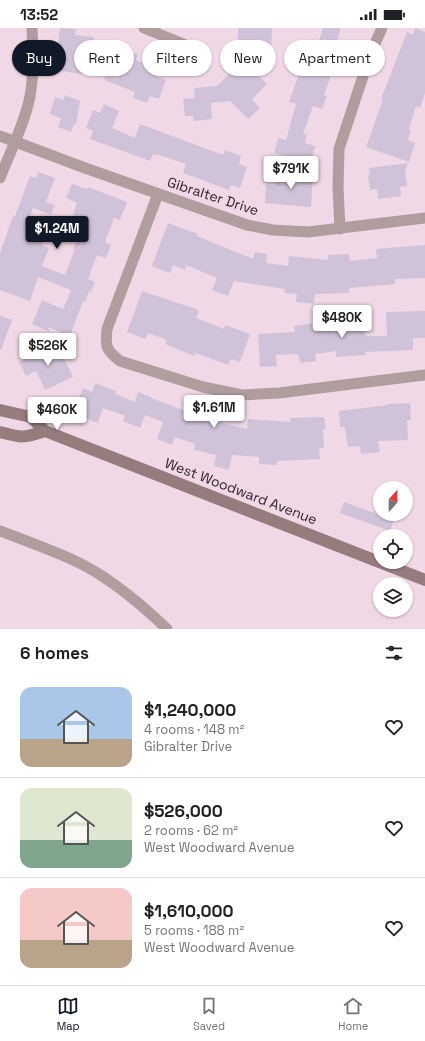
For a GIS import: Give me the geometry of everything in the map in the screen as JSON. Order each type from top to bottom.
[{"type":"street","points":[[0,178],[26,111],[30,95],[33,72],[32,28]]},
{"type":"street","points":[[144,28],[173,40]]},
{"type":"street","points":[[340,229],[338,186],[339,149],[370,55],[382,28]]},
{"type":"street","name":"Gibralter Drive","points":[[0,136],[247,225],[273,230],[308,232],[425,218]]},
{"type":"street","points":[[158,194],[106,329],[106,343],[110,353],[120,360],[203,387],[242,395],[280,393],[425,375]]},
{"type":"street","name":"West Woodward Avenue","points":[[0,410],[31,417],[46,431],[425,580]]},
{"type":"street","points":[[0,432],[27,437],[46,431]]},
{"type":"street","points":[[0,531],[72,560],[113,584],[151,614],[167,629]]},
{"type":"building","points":[[60,28],[76,29],[75,35],[94,37],[94,40],[74,40],[74,73],[66,72],[66,40],[58,40]]},
{"type":"building","points":[[238,28],[272,28],[272,40],[238,40]]},
{"type":"building","points":[[323,28],[341,28],[337,40],[319,40]]},
{"type":"building","points":[[415,28],[425,32],[425,93],[420,108],[416,106],[409,129],[411,130],[408,140],[415,143],[409,162],[366,147],[383,99],[381,99],[407,32],[413,35]]},
{"type":"building","points":[[134,53],[138,54],[136,60],[142,62],[142,76],[158,76],[166,80],[159,99],[150,96],[147,103],[133,98],[135,92],[104,80],[106,76],[134,76]]},
{"type":"building","points":[[227,76],[259,76],[267,84],[252,99],[260,108],[248,119],[230,101],[211,103],[212,119],[194,121],[193,116],[185,116],[183,99],[195,98],[194,88],[217,86]]},
{"type":"building","points":[[298,76],[331,76],[324,95],[327,96],[322,109],[313,106],[303,134],[307,135],[305,143],[315,146],[311,162],[274,153],[278,138],[286,140],[296,104],[289,102]]},
{"type":"building","points":[[65,95],[80,101],[76,124],[74,124],[71,132],[58,127],[61,118],[50,114],[55,97],[63,100]]},
{"type":"building","points":[[104,104],[119,111],[112,128],[135,138],[140,124],[223,155],[225,150],[241,156],[239,164],[247,167],[240,188],[231,185],[229,190],[183,173],[186,164],[162,156],[153,154],[150,161],[90,139],[93,131],[86,128],[93,110],[100,113]]},
{"type":"building","points":[[408,163],[405,172],[407,186],[400,187],[401,196],[378,199],[377,189],[370,190],[368,175],[370,175],[369,168]]},
{"type":"building","points":[[38,172],[55,178],[46,202],[55,205],[51,215],[33,208],[26,227],[46,234],[42,245],[49,248],[42,266],[65,275],[84,219],[73,215],[77,203],[66,198],[72,184],[87,189],[88,187],[127,202],[120,220],[114,218],[105,242],[111,245],[106,258],[97,255],[88,279],[95,282],[91,292],[89,291],[85,302],[83,301],[70,336],[48,327],[50,332],[32,324],[42,300],[63,309],[71,290],[38,277],[30,301],[0,290],[0,253],[13,216],[15,216],[30,176],[36,178]]},
{"type":"building","points":[[276,173],[313,176],[311,207],[265,203],[266,185],[275,186]]},
{"type":"building","points":[[168,223],[198,234],[197,236],[253,259],[255,252],[267,254],[266,263],[288,266],[289,256],[328,260],[328,255],[349,254],[350,261],[377,258],[376,249],[425,245],[425,278],[395,279],[395,284],[349,288],[349,293],[315,294],[314,304],[296,302],[297,294],[284,293],[285,289],[234,281],[228,296],[212,290],[217,278],[186,265],[185,270],[173,265],[170,273],[152,266]]},
{"type":"building","points":[[142,291],[199,310],[196,318],[224,329],[225,325],[250,334],[240,362],[231,359],[228,365],[195,353],[194,356],[165,344],[167,340],[148,333],[145,339],[127,332]]},
{"type":"building","points":[[425,311],[425,338],[413,338],[413,350],[365,352],[366,355],[336,357],[336,351],[315,354],[316,361],[300,363],[298,354],[276,355],[277,366],[260,367],[258,334],[295,332],[294,326],[341,319],[341,322],[364,321],[365,336],[387,336],[386,312]]},
{"type":"building","points":[[0,315],[12,320],[1,350],[0,350]]},
{"type":"building","points":[[57,344],[73,377],[45,390],[36,371],[26,376],[19,362]]},
{"type":"building","points":[[95,383],[116,391],[115,394],[135,402],[138,392],[186,411],[185,414],[247,429],[248,419],[290,422],[290,418],[324,417],[326,429],[323,429],[324,448],[319,448],[320,459],[277,461],[277,465],[259,464],[259,457],[232,455],[229,470],[214,466],[216,455],[194,450],[195,444],[175,437],[172,445],[157,439],[163,422],[145,415],[140,428],[123,421],[125,416],[103,408],[98,423],[83,417],[85,409],[76,406],[83,388],[92,392]]},
{"type":"building","points":[[410,403],[411,420],[407,420],[408,440],[378,441],[380,452],[361,454],[360,446],[348,447],[345,427],[340,427],[339,411],[388,404]]},
{"type":"building","points":[[344,502],[373,512],[373,521],[394,521],[391,529],[384,529],[340,513]]}]
